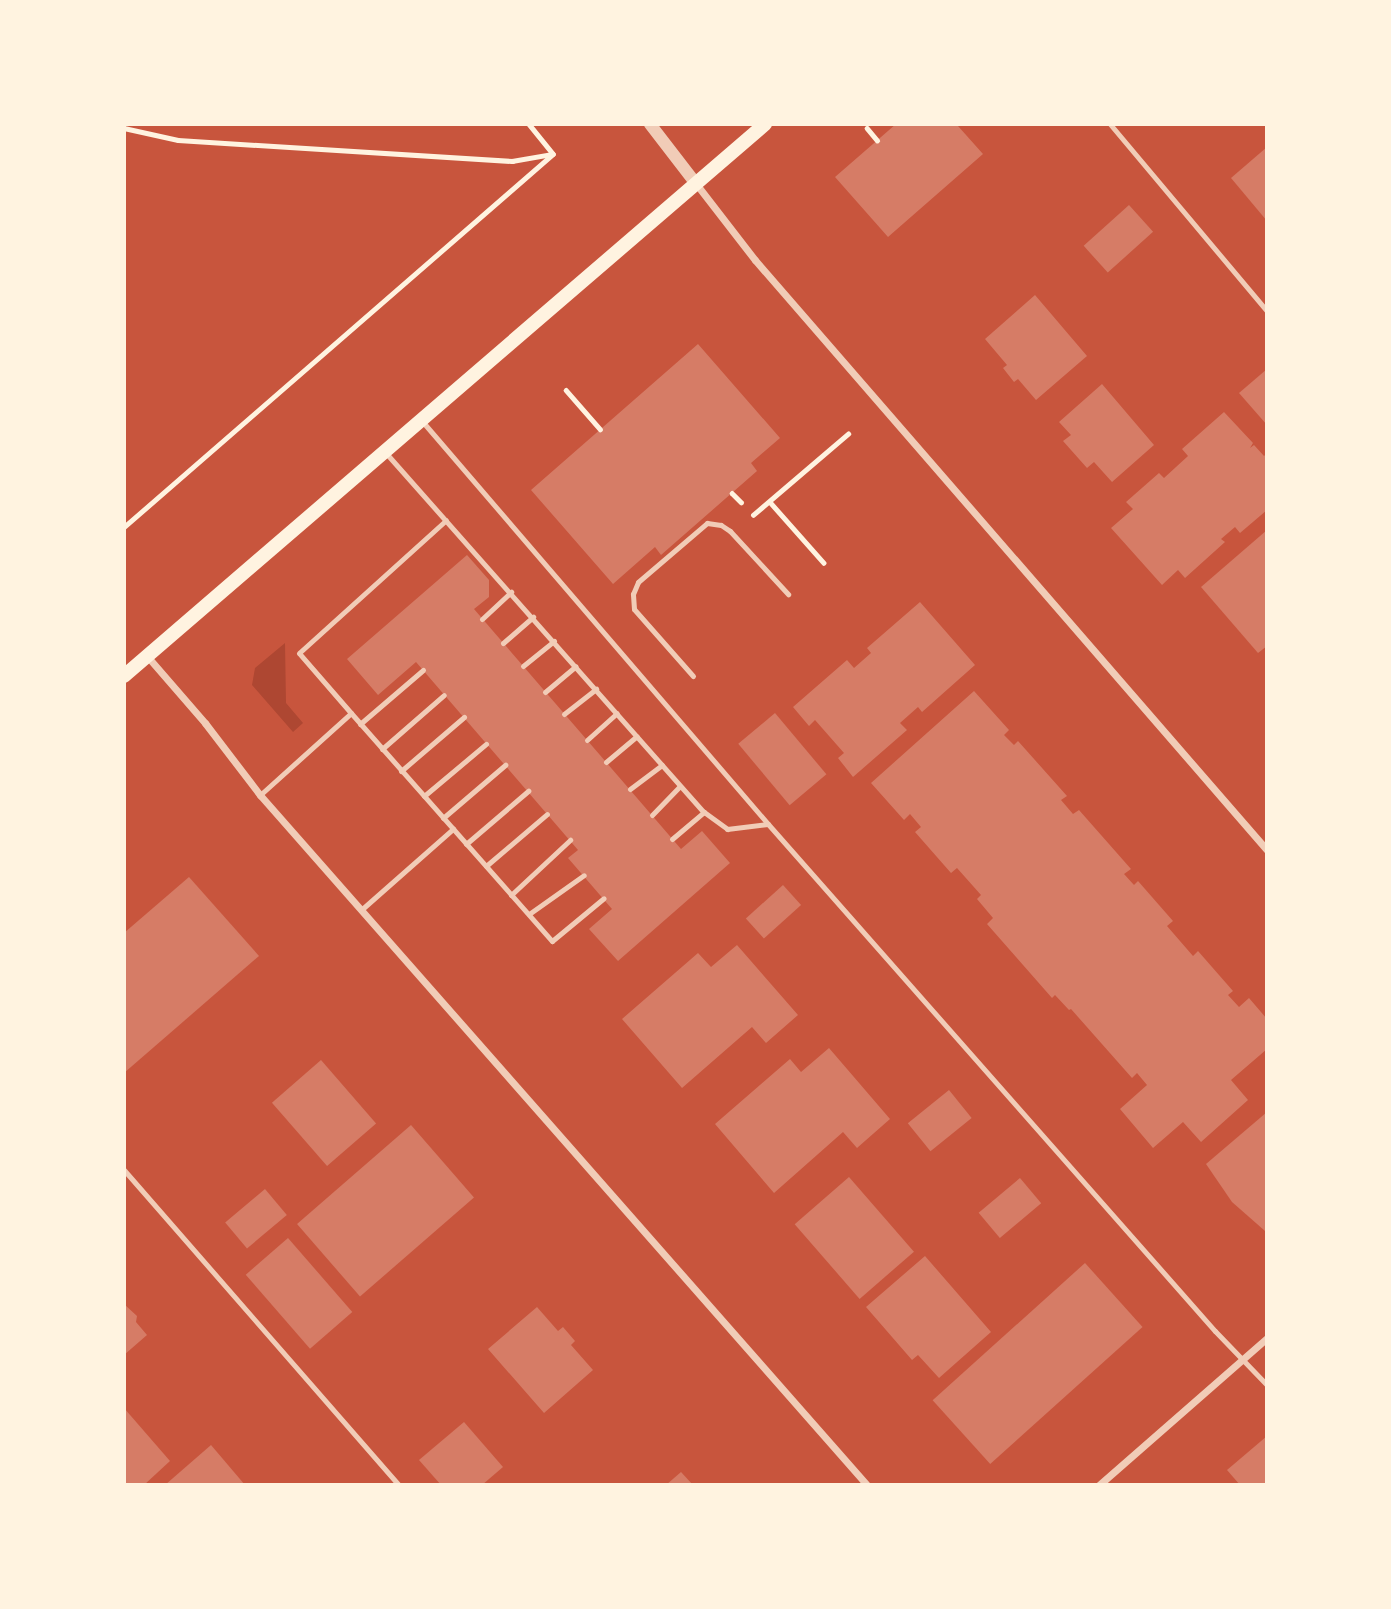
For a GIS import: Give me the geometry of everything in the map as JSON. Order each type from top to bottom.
[{"type":"main road","points":[[124,676],[765,124]]},
{"type":"street","points":[[650,124],[755,260],[1267,850]]},
{"type":"street","points":[[147,656],[205,723],[260,795],[867,1485]]},
{"type":"street","points":[[1099,1485],[1267,1338]]},
{"type":"lane","points":[[1110,124],[1267,311]]},
{"type":"lane","points":[[422,421],[768,824],[1267,1385]]},
{"type":"lane","points":[[385,452],[704,812],[727,829],[768,824]]},
{"type":"lane","points":[[446,520],[299,653],[552,941],[604,898]]},
{"type":"lane","points":[[693,676],[634,609],[633,594],[638,582],[708,523],[721,525],[730,531],[788,594]]},
{"type":"lane","points":[[482,619],[511,592]]},
{"type":"lane","points":[[503,643],[533,617]]},
{"type":"lane","points":[[523,666],[554,641]]},
{"type":"lane","points":[[545,692],[576,666]]},
{"type":"lane","points":[[360,724],[423,670]]},
{"type":"lane","points":[[564,714],[596,689]]},
{"type":"lane","points":[[382,750],[444,695]]},
{"type":"lane","points":[[260,795],[351,713]]},
{"type":"lane","points":[[587,740],[617,713]]},
{"type":"lane","points":[[401,771],[464,717]]},
{"type":"lane","points":[[606,762],[637,736]]},
{"type":"lane","points":[[424,796],[486,744]]},
{"type":"lane","points":[[443,818],[505,765]]},
{"type":"lane","points":[[630,789],[662,765]]},
{"type":"lane","points":[[652,816],[680,786]]},
{"type":"lane","points":[[466,844],[528,791]]},
{"type":"lane","points":[[672,839],[704,812]]},
{"type":"lane","points":[[486,866],[547,814]]},
{"type":"lane","points":[[360,910],[453,828]]},
{"type":"lane","points":[[511,895],[570,840]]},
{"type":"lane","points":[[529,914],[584,875]]},
{"type":"lane","points":[[124,1170],[399,1485]]},
{"type":"path","points":[[529,124],[553,154]]},
{"type":"path","points":[[124,128],[178,140],[512,161],[553,154]]},
{"type":"path","points":[[866,128],[877,140]]},
{"type":"path","points":[[124,527],[553,154]]},
{"type":"path","points":[[566,390],[600,429]]},
{"type":"path","points":[[732,492],[753,516],[848,434]]},
{"type":"path","points":[[770,502],[824,563]]},
{"type":"shaded area","points":[[285,643],[286,703],[303,723],[293,732],[252,685],[255,668]]},
{"type":"building","points":[[896,124],[960,124],[958,126],[983,154],[888,237],[835,177]]},
{"type":"building","points":[[1267,147],[1267,221],[1231,178]]},
{"type":"building","points":[[1129,205],[1153,232],[1108,273],[1084,246]]},
{"type":"building","points":[[1035,295],[1087,356],[1036,400],[1018,379],[1014,382],[1003,368],[1007,365],[985,339]]},
{"type":"building","points":[[698,344],[780,438],[751,463],[757,471],[661,555],[655,547],[613,584],[531,490]]},
{"type":"building","points":[[1267,369],[1267,425],[1239,393]]},
{"type":"building","points":[[1102,384],[1154,445],[1112,482],[1094,462],[1087,468],[1063,441],[1071,435],[1059,422]]},
{"type":"building","points":[[1224,412],[1253,443],[1250,448],[1254,445],[1264,456],[1267,453],[1267,510],[1240,533],[1235,527],[1221,539],[1225,542],[1185,578],[1178,570],[1162,585],[1111,528],[1133,509],[1126,502],[1159,473],[1164,478],[1188,456],[1182,449]]},
{"type":"building","points":[[1267,530],[1267,646],[1258,653],[1201,587]]},
{"type":"building","points":[[467,555],[489,580],[489,597],[474,609],[681,849],[702,831],[730,863],[618,961],[589,929],[612,909],[568,858],[578,850],[416,662],[378,695],[347,659]]},
{"type":"building","points":[[920,602],[975,665],[922,712],[918,707],[900,723],[907,730],[853,777],[838,758],[844,753],[815,720],[809,726],[793,707],[847,660],[854,668],[871,653],[867,648]]},
{"type":"building","points":[[974,691],[1009,730],[1004,735],[1014,745],[1018,741],[1067,796],[1061,800],[1073,814],[1079,810],[1131,869],[1124,874],[1134,885],[1138,881],[1173,921],[1167,926],[1193,956],[1198,951],[1233,991],[1228,995],[1239,1007],[1249,998],[1267,1019],[1267,1049],[1231,1080],[1248,1100],[1201,1142],[1183,1122],[1153,1148],[1120,1109],[1147,1085],[1137,1073],[1132,1078],[1071,1009],[1055,995],[1052,998],[987,924],[993,918],[977,899],[981,895],[957,868],[951,873],[915,832],[921,827],[910,814],[904,820],[871,783]]},
{"type":"building","points":[[775,713],[826,774],[790,805],[738,744]]},
{"type":"building","points":[[189,877],[259,956],[124,1073],[124,933]]},
{"type":"building","points":[[783,885],[801,905],[764,939],[746,918]]},
{"type":"building","points":[[737,945],[798,1015],[766,1043],[752,1027],[682,1088],[622,1019],[698,953],[711,967]]},
{"type":"building","points":[[829,1048],[890,1119],[857,1148],[843,1132],[774,1193],[715,1124],[790,1059],[801,1072]]},
{"type":"building","points":[[321,1060],[376,1123],[327,1166],[272,1103]]},
{"type":"building","points":[[949,1090],[972,1118],[930,1151],[908,1123]]},
{"type":"building","points":[[1267,1112],[1265,1231],[1232,1202],[1206,1164]]},
{"type":"building","points":[[411,1125],[474,1197],[360,1297],[297,1224]]},
{"type":"building","points":[[849,1177],[914,1252],[860,1299],[795,1224]]},
{"type":"building","points":[[1020,1178],[1041,1203],[1000,1238],[979,1213]]},
{"type":"building","points":[[265,1189],[287,1215],[247,1248],[225,1222]]},
{"type":"building","points":[[288,1238],[352,1312],[310,1349],[246,1275]]},
{"type":"building","points":[[925,1256],[991,1332],[939,1378],[918,1355],[912,1360],[866,1307]]},
{"type":"building","points":[[1085,1263],[1143,1327],[990,1464],[933,1400]]},
{"type":"building","points":[[124,1304],[137,1316],[136,1322],[147,1335],[124,1355]]},
{"type":"building","points":[[537,1307],[558,1331],[563,1327],[575,1341],[571,1345],[593,1370],[544,1413],[488,1349]]},
{"type":"building","points":[[124,1408],[170,1461],[144,1485],[124,1485]]},
{"type":"building","points":[[464,1422],[503,1467],[482,1485],[441,1485],[419,1460]]},
{"type":"building","points":[[1267,1436],[1267,1485],[1240,1485],[1227,1470]]},
{"type":"building","points":[[211,1445],[245,1485],[165,1485]]},
{"type":"building","points":[[681,1472],[693,1485],[666,1485]]}]
